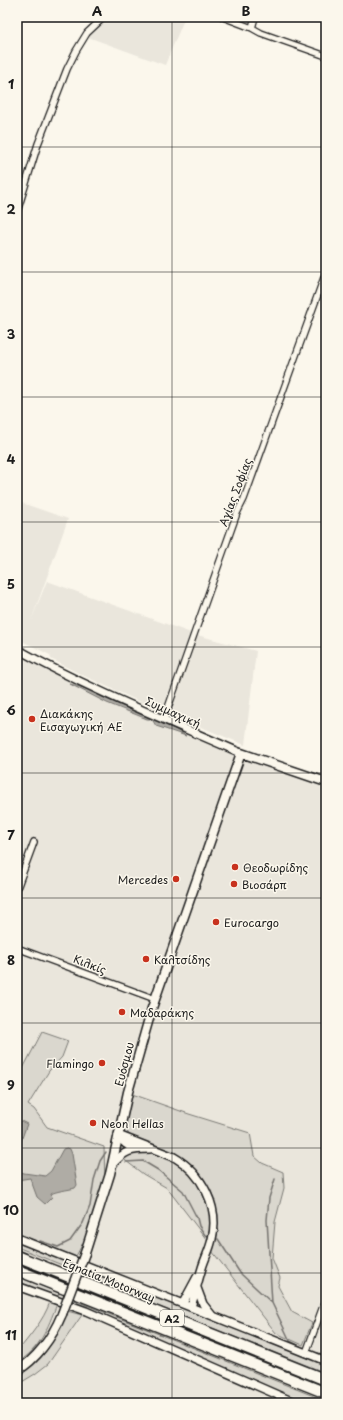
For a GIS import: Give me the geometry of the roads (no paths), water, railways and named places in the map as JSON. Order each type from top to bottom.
[{"type":"highway","name":"Egnatia Motorway","points":[[17,1256],[326,1380]]},
{"type":"highway","name":"Α2","points":[[17,1270],[326,1393]]},
{"type":"main road","name":"Συμμαχική","points":[[241,753],[326,782]]},
{"type":"main road","name":"Ευόσμου","points":[[17,1371],[41,1350],[49,1339],[62,1314],[85,1253],[98,1216],[112,1165],[141,1044],[155,999],[241,753]]},
{"type":"street","points":[[17,212],[38,144],[67,69],[87,34],[104,17]]},
{"type":"street","points":[[223,17],[261,33],[326,56]]},
{"type":"street","points":[[252,28],[255,17]]},
{"type":"street","name":"Αγίας Σοφίας","points":[[164,720],[326,272]]},
{"type":"street","name":"Συμμαχική","points":[[17,649],[74,679],[241,753]]},
{"type":"street","points":[[17,888],[34,842]]},
{"type":"street","name":"Κιλκίς","points":[[17,948],[155,999]]},
{"type":"street","points":[[118,1135],[127,1146],[137,1149],[152,1149]]},
{"type":"street","points":[[118,1135],[174,1157],[186,1164],[197,1176],[207,1192],[211,1206],[213,1228],[212,1238],[191,1307]]},
{"type":"street","points":[[112,1165],[123,1154],[137,1149]]},
{"type":"street","points":[[17,1238],[326,1361]]},
{"type":"street","points":[[183,1303],[202,1268]]},
{"type":"street","points":[[19,1286],[86,1311],[286,1401],[296,1403]]},
{"type":"street","points":[[197,1288],[203,1304],[213,1315]]},
{"type":"street","points":[[306,1353],[326,1298]]},
{"type":"waterway","points":[[40,1241],[58,1247],[70,1241],[83,1223],[90,1206],[94,1180],[100,1161],[106,1152]]},
{"type":"waterway","points":[[126,1162],[143,1161],[158,1170],[183,1191],[197,1218],[199,1226],[205,1235],[209,1236]]},
{"type":"waterway","points":[[275,1179],[269,1198],[267,1220],[272,1303],[290,1341],[300,1346]]},
{"type":"waterway","points":[[218,1239],[240,1273],[272,1303]]},
{"type":"waterway","points":[[318,1353],[326,1356]]},
{"type":"place","name":"Διακάκης Εισαγωγική ΑΕ","points":[[32,719]]},
{"type":"place","name":"Θεοδωρίδης","points":[[235,867]]},
{"type":"place","name":"Mercedes","points":[[176,879]]},
{"type":"place","name":"Βιοσάρπ","points":[[234,884]]},
{"type":"place","name":"Eurocargo","points":[[216,922]]},
{"type":"place","name":"Καλτσίδης","points":[[146,959]]},
{"type":"place","name":"Μαδαράκης","points":[[122,1012]]},
{"type":"place","name":"Flamingo","points":[[102,1063]]},
{"type":"place","name":"Neon Hellas","points":[[93,1123]]}]
